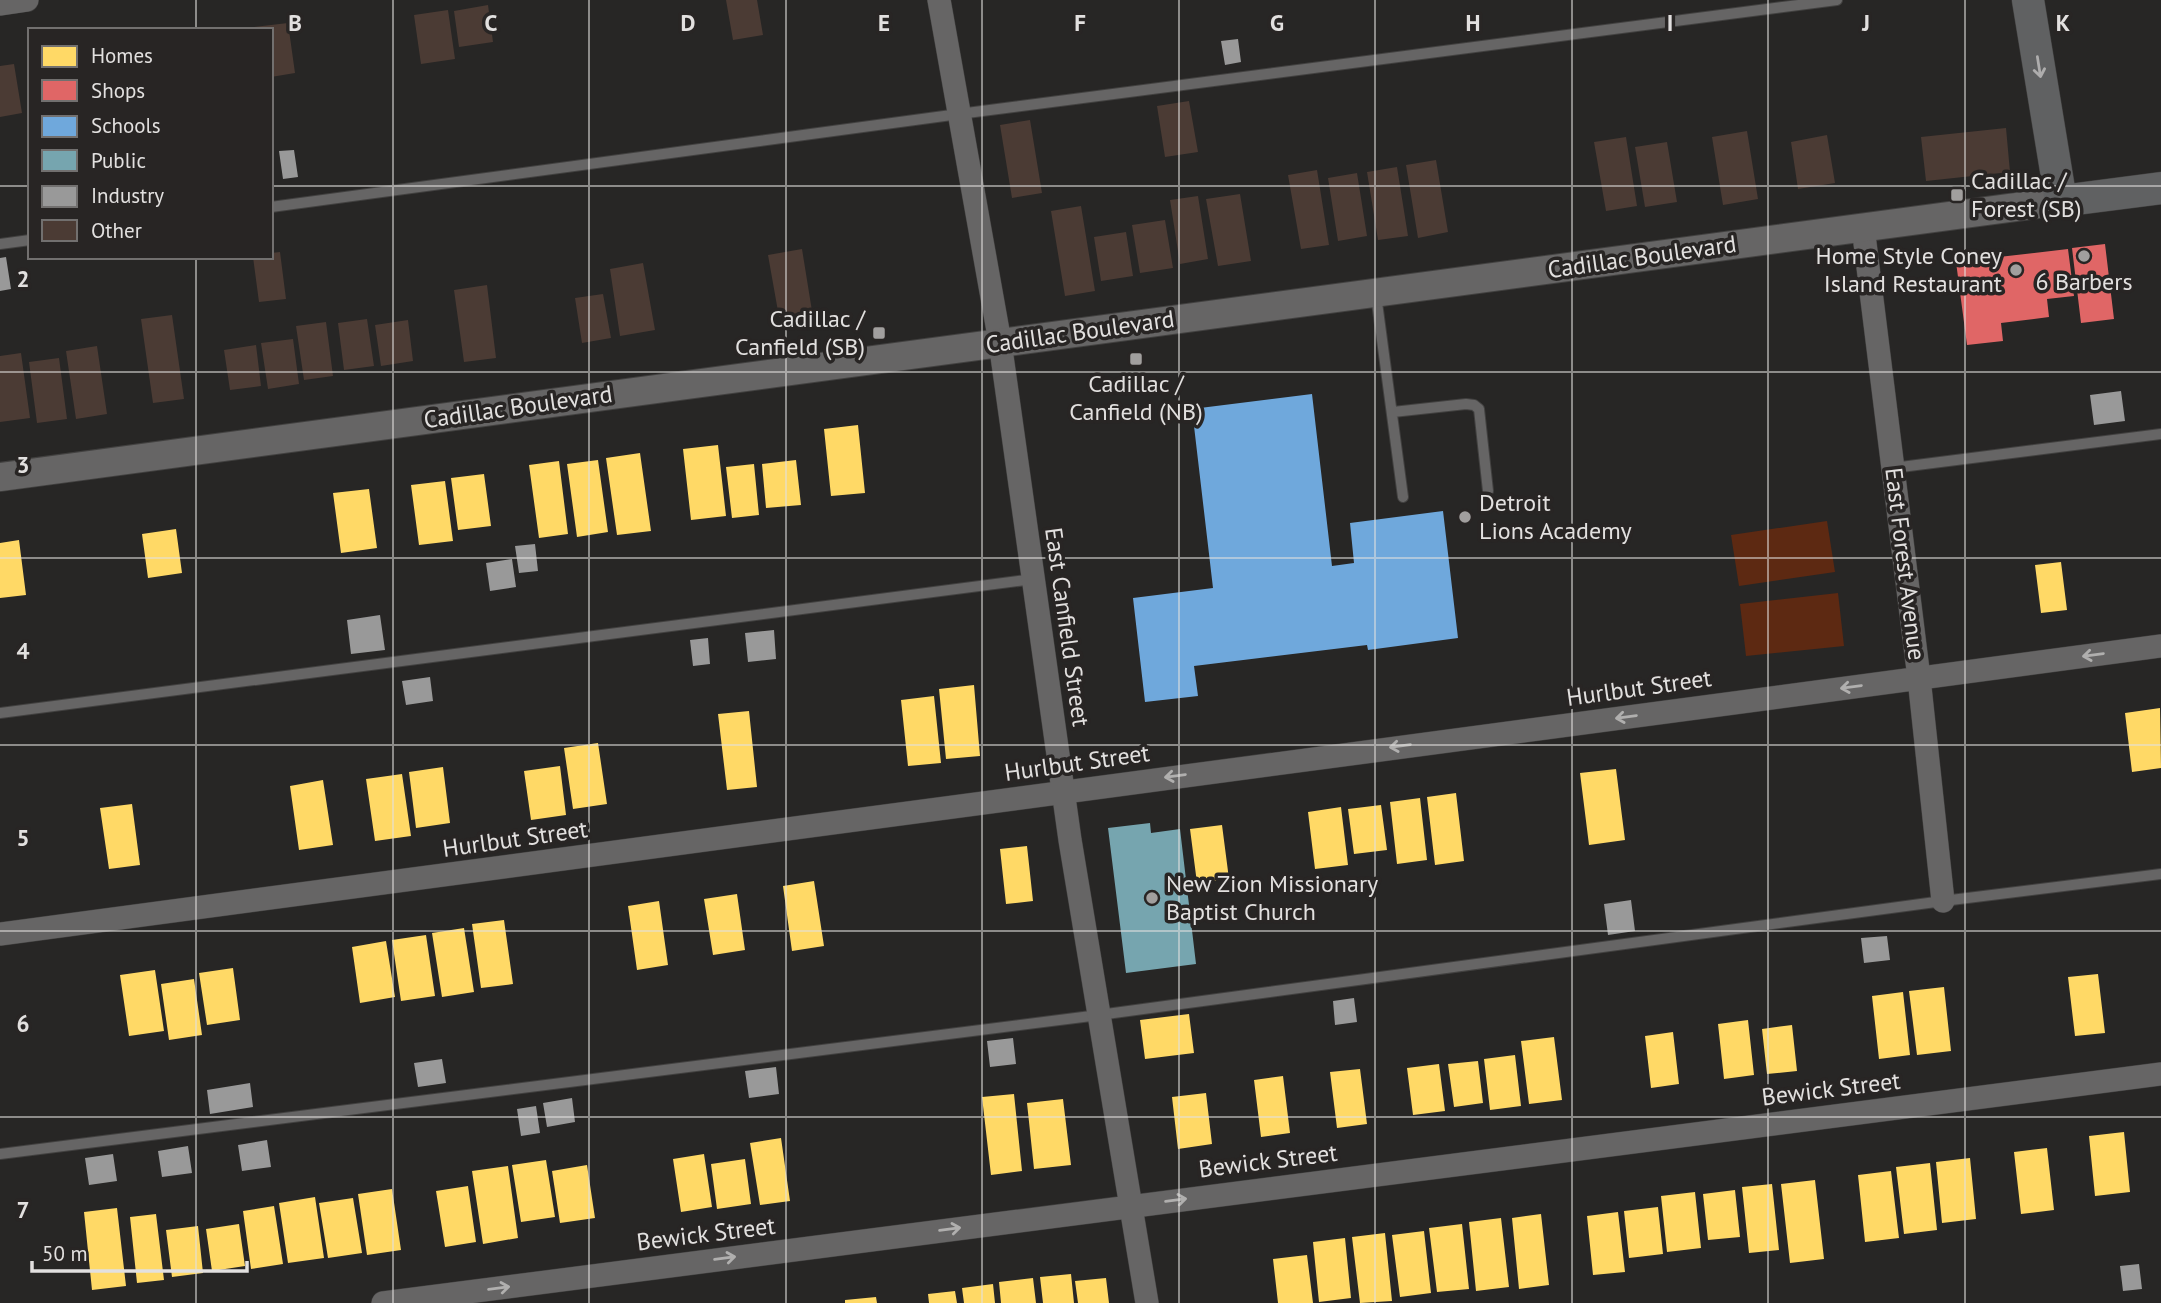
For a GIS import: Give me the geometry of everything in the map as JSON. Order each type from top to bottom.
[{"type":"main road","points":[[2028,0],[2061,201]]},
{"type":"main road","name":"Cadillac Boulevard","points":[[2061,201],[2161,188]]},
{"type":"street","points":[[0,4],[27,0]]},
{"type":"street","name":"East Canfield Street","points":[[939,0],[1000,342],[1070,840],[1147,1303]]},
{"type":"street","name":"Cadillac Boulevard","points":[[0,477],[2061,201]]},
{"type":"street","name":"East Forest Avenue","points":[[1863,227],[1944,901]]},
{"type":"street","name":"Hurlbut Street","points":[[0,934],[2161,646]]},
{"type":"street","name":"Bewick Street","points":[[383,1303],[2161,1074]]},
{"type":"lane","points":[[273,207],[1838,0]]},
{"type":"lane","points":[[0,244],[28,240]]},
{"type":"lane","points":[[1376,292],[1403,497]]},
{"type":"lane","points":[[1393,412],[1475,405],[1479,409],[1488,491]]},
{"type":"lane","points":[[1893,468],[2161,434]]},
{"type":"lane","points":[[0,713],[1034,579]]},
{"type":"lane","points":[[0,1154],[1099,1015],[2161,874]]},
{"type":"shaded area","points":[[1827,521],[1835,572],[1739,586],[1731,535]]},
{"type":"shaded area","points":[[1838,593],[1844,646],[1746,656],[1740,604]]},
{"type":"building: Homes","points":[[858,425],[865,493],[831,496],[824,429]]},
{"type":"building: Homes","points":[[718,445],[726,516],[691,520],[683,449]]},
{"type":"building: Homes","points":[[640,453],[651,531],[617,535],[606,458]]},
{"type":"building: Homes","points":[[598,460],[608,532],[577,537],[567,464]]},
{"type":"building: Homes","points":[[796,460],[801,505],[766,508],[762,464]]},
{"type":"building: Homes","points":[[559,461],[568,534],[539,538],[529,465]]},
{"type":"building: Homes","points":[[754,464],[759,515],[732,518],[726,467]]},
{"type":"building: Homes","points":[[484,474],[491,526],[458,530],[451,478]]},
{"type":"building: Homes","points":[[445,481],[453,541],[419,545],[411,485]]},
{"type":"building: Homes","points":[[369,489],[377,548],[341,553],[333,493]]},
{"type":"building: Homes","points":[[176,529],[182,573],[148,578],[142,534]]},
{"type":"building: Homes","points":[[19,540],[26,595],[0,598],[0,543]]},
{"type":"building: Homes","points":[[2061,562],[2067,610],[2041,613],[2035,565]]},
{"type":"building: Homes","points":[[974,685],[980,756],[946,759],[939,689]]},
{"type":"building: Homes","points":[[934,696],[941,763],[908,766],[901,700]]},
{"type":"building: Homes","points":[[2160,708],[2161,768],[2132,772],[2125,713]]},
{"type":"building: Homes","points":[[749,711],[757,787],[727,790],[718,714]]},
{"type":"building: Homes","points":[[598,743],[607,804],[573,809],[564,748]]},
{"type":"building: Homes","points":[[560,766],[566,815],[531,820],[524,771]]},
{"type":"building: Homes","points":[[443,767],[450,823],[416,828],[409,772]]},
{"type":"building: Homes","points":[[1616,769],[1625,840],[1589,845],[1580,773]]},
{"type":"building: Homes","points":[[402,774],[411,836],[375,841],[366,779]]},
{"type":"building: Homes","points":[[323,780],[333,845],[299,850],[290,786]]},
{"type":"building: Homes","points":[[1456,793],[1464,861],[1435,865],[1427,797]]},
{"type":"building: Homes","points":[[1420,798],[1427,860],[1397,864],[1390,802]]},
{"type":"building: Homes","points":[[132,804],[140,865],[109,869],[100,808]]},
{"type":"building: Homes","points":[[1381,805],[1387,850],[1354,854],[1348,809]]},
{"type":"building: Homes","points":[[1341,807],[1348,865],[1315,869],[1308,812]]},
{"type":"building: Homes","points":[[1222,825],[1229,879],[1197,883],[1190,829]]},
{"type":"building: Homes","points":[[1027,846],[1033,901],[1006,904],[1000,849]]},
{"type":"building: Homes","points":[[814,881],[824,946],[792,951],[783,886]]},
{"type":"building: Homes","points":[[737,894],[745,950],[713,955],[704,899]]},
{"type":"building: Homes","points":[[659,901],[668,965],[637,970],[628,906]]},
{"type":"building: Homes","points":[[504,920],[513,984],[481,988],[472,924]]},
{"type":"building: Homes","points":[[464,928],[474,992],[442,997],[432,933]]},
{"type":"building: Homes","points":[[426,935],[435,996],[401,1001],[392,940]]},
{"type":"building: Homes","points":[[386,941],[395,997],[360,1003],[352,947]]},
{"type":"building: Homes","points":[[233,968],[240,1020],[207,1025],[199,973]]},
{"type":"building: Homes","points":[[155,970],[164,1031],[129,1036],[120,975]]},
{"type":"building: Homes","points":[[2098,974],[2105,1033],[2075,1036],[2068,977]]},
{"type":"building: Homes","points":[[194,979],[202,1035],[169,1040],[161,984]]},
{"type":"building: Homes","points":[[1944,987],[1951,1051],[1917,1055],[1909,991]]},
{"type":"building: Homes","points":[[1903,992],[1910,1055],[1879,1059],[1872,996]]},
{"type":"building: Homes","points":[[1189,1014],[1194,1053],[1145,1059],[1140,1020]]},
{"type":"building: Homes","points":[[1748,1020],[1754,1075],[1724,1079],[1718,1024]]},
{"type":"building: Homes","points":[[1792,1025],[1797,1071],[1767,1074],[1762,1029]]},
{"type":"building: Homes","points":[[1673,1032],[1679,1084],[1651,1088],[1645,1036]]},
{"type":"building: Homes","points":[[1554,1037],[1562,1100],[1529,1104],[1521,1041]]},
{"type":"building: Homes","points":[[1515,1055],[1521,1106],[1490,1110],[1484,1059]]},
{"type":"building: Homes","points":[[1478,1061],[1483,1103],[1454,1107],[1448,1064]]},
{"type":"building: Homes","points":[[1439,1064],[1445,1111],[1413,1115],[1407,1068]]},
{"type":"building: Homes","points":[[1360,1069],[1367,1124],[1337,1128],[1330,1072]]},
{"type":"building: Homes","points":[[1283,1076],[1290,1133],[1261,1137],[1254,1080]]},
{"type":"building: Homes","points":[[1206,1093],[1212,1144],[1178,1149],[1172,1097]]},
{"type":"building: Homes","points":[[1014,1094],[1022,1171],[991,1175],[982,1097]]},
{"type":"building: Homes","points":[[1063,1099],[1071,1165],[1034,1169],[1027,1103]]},
{"type":"building: Homes","points":[[2124,1132],[2130,1192],[2095,1196],[2089,1136]]},
{"type":"building: Homes","points":[[781,1138],[790,1201],[760,1205],[750,1143]]},
{"type":"building: Homes","points":[[2047,1148],[2054,1210],[2021,1214],[2014,1152]]},
{"type":"building: Homes","points":[[704,1154],[712,1207],[681,1212],[673,1159]]},
{"type":"building: Homes","points":[[1970,1158],[1976,1219],[1942,1223],[1936,1162]]},
{"type":"building: Homes","points":[[745,1159],[751,1204],[717,1209],[711,1164]]},
{"type":"building: Homes","points":[[546,1160],[555,1217],[521,1222],[512,1165]]},
{"type":"building: Homes","points":[[1930,1163],[1937,1230],[1904,1234],[1896,1167]]},
{"type":"building: Homes","points":[[587,1165],[595,1218],[560,1223],[552,1171]]},
{"type":"building: Homes","points":[[508,1166],[518,1238],[483,1244],[472,1171]]},
{"type":"building: Homes","points":[[1891,1171],[1899,1238],[1865,1242],[1858,1175]]},
{"type":"building: Homes","points":[[1815,1180],[1824,1259],[1790,1263],[1781,1184]]},
{"type":"building: Homes","points":[[1772,1184],[1779,1250],[1749,1253],[1742,1187]]},
{"type":"building: Homes","points":[[468,1186],[476,1242],[445,1247],[436,1191]]},
{"type":"building: Homes","points":[[392,1189],[401,1250],[367,1255],[358,1194]]},
{"type":"building: Homes","points":[[1735,1190],[1740,1237],[1708,1240],[1703,1194]]},
{"type":"building: Homes","points":[[1695,1192],[1701,1248],[1667,1252],[1661,1196]]},
{"type":"building: Homes","points":[[315,1197],[324,1258],[288,1263],[279,1203]]},
{"type":"building: Homes","points":[[353,1198],[362,1253],[328,1258],[319,1203]]},
{"type":"building: Homes","points":[[274,1206],[283,1264],[251,1269],[243,1211]]},
{"type":"building: Homes","points":[[1658,1207],[1663,1254],[1629,1258],[1624,1211]]},
{"type":"building: Homes","points":[[117,1208],[126,1286],[92,1290],[84,1212]]},
{"type":"building: Homes","points":[[1618,1212],[1625,1272],[1593,1275],[1587,1216]]},
{"type":"building: Homes","points":[[156,1214],[164,1280],[137,1283],[130,1217]]},
{"type":"building: Homes","points":[[1541,1214],[1549,1285],[1519,1289],[1512,1218]]},
{"type":"building: Homes","points":[[1501,1218],[1509,1287],[1476,1291],[1469,1222]]},
{"type":"building: Homes","points":[[239,1224],[245,1266],[212,1271],[206,1229]]},
{"type":"building: Homes","points":[[1462,1224],[1469,1289],[1437,1292],[1429,1228]]},
{"type":"building: Homes","points":[[198,1226],[203,1273],[172,1277],[166,1230]]},
{"type":"building: Homes","points":[[1424,1231],[1431,1293],[1400,1297],[1392,1235]]},
{"type":"building: Homes","points":[[1385,1233],[1392,1301],[1360,1303],[1352,1237]]},
{"type":"building: Homes","points":[[1345,1238],[1351,1298],[1319,1302],[1313,1242]]},
{"type":"building: Homes","points":[[1307,1255],[1313,1303],[1278,1303],[1273,1259]]},
{"type":"building: Homes","points":[[1071,1274],[1074,1303],[1043,1303],[1040,1277]]},
{"type":"building: Homes","points":[[1033,1278],[1036,1303],[1001,1303],[999,1282]]},
{"type":"building: Homes","points":[[1106,1278],[1109,1303],[1078,1303],[1075,1281]]},
{"type":"building: Homes","points":[[993,1284],[995,1303],[964,1303],[962,1288]]},
{"type":"building: Homes","points":[[955,1291],[957,1303],[929,1303],[928,1294]]},
{"type":"building: Homes","points":[[876,1297],[877,1303],[845,1303],[845,1300]]},
{"type":"building: Shops","points":[[2105,244],[2114,319],[2081,323],[2072,248]]},
{"type":"building: Shops","points":[[2068,249],[2074,296],[2047,299],[2049,317],[2001,323],[2003,341],[1967,345],[1956,262]]},
{"type":"building: Schools","points":[[1312,394],[1332,566],[1354,563],[1350,523],[1443,511],[1458,638],[1368,650],[1367,645],[1194,666],[1198,696],[1145,702],[1133,598],[1213,588],[1192,409]]},
{"type":"building: Public","name":"New Zion Missionary Baptist Church","points":[[1150,823],[1151,833],[1180,829],[1196,964],[1126,973],[1108,828]]},
{"type":"building: Industry","points":[[1238,39],[1241,62],[1225,65],[1221,41]]},
{"type":"building: Industry","points":[[294,150],[298,177],[283,179],[279,151]]},
{"type":"building: Industry","points":[[6,257],[11,289],[0,291],[0,258]]},
{"type":"building: Industry","points":[[2121,391],[2125,421],[2094,425],[2090,395]]},
{"type":"building: Industry","points":[[535,544],[538,571],[519,573],[515,546]]},
{"type":"building: Industry","points":[[512,559],[516,587],[490,591],[486,563]]},
{"type":"building: Industry","points":[[380,615],[385,650],[351,654],[347,620]]},
{"type":"building: Industry","points":[[774,630],[776,659],[748,662],[745,633]]},
{"type":"building: Industry","points":[[708,638],[710,664],[693,666],[690,640]]},
{"type":"building: Industry","points":[[430,677],[433,701],[406,705],[402,681]]},
{"type":"building: Industry","points":[[1631,900],[1635,931],[1608,935],[1604,904]]},
{"type":"building: Industry","points":[[1887,936],[1890,960],[1864,963],[1861,938]]},
{"type":"building: Industry","points":[[1354,998],[1357,1022],[1335,1025],[1333,1001]]},
{"type":"building: Industry","points":[[1013,1038],[1016,1064],[990,1067],[987,1041]]},
{"type":"building: Industry","points":[[442,1059],[446,1083],[418,1087],[414,1063]]},
{"type":"building: Industry","points":[[776,1067],[779,1094],[749,1098],[745,1071]]},
{"type":"building: Industry","points":[[250,1083],[253,1107],[210,1114],[207,1090]]},
{"type":"building: Industry","points":[[572,1098],[575,1122],[547,1127],[543,1103]]},
{"type":"building: Industry","points":[[536,1106],[540,1133],[521,1136],[517,1109]]},
{"type":"building: Industry","points":[[267,1140],[271,1167],[242,1171],[238,1145]]},
{"type":"building: Industry","points":[[188,1146],[192,1173],[162,1177],[158,1151]]},
{"type":"building: Industry","points":[[113,1154],[117,1181],[89,1185],[85,1158]]},
{"type":"building: Industry","points":[[2139,1264],[2142,1289],[2123,1291],[2120,1266]]},
{"type":"building: Other","points":[[726,0],[757,0],[763,35],[733,40]]},
{"type":"building: Other","points":[[488,5],[493,42],[459,47],[454,11]]},
{"type":"building: Other","points":[[448,10],[455,59],[421,64],[414,15]]},
{"type":"building: Other","points":[[288,23],[295,73],[273,77],[273,28],[254,27]]},
{"type":"building: Other","points":[[14,64],[22,113],[0,117],[0,66]]},
{"type":"building: Other","points":[[1189,101],[1198,152],[1165,157],[1157,106]]},
{"type":"building: Other","points":[[1030,120],[1042,193],[1012,198],[1000,125]]},
{"type":"building: Other","points":[[2006,128],[2010,172],[1926,181],[1921,137]]},
{"type":"building: Other","points":[[1747,131],[1758,199],[1723,205],[1712,137]]},
{"type":"building: Other","points":[[1827,135],[1835,183],[1798,189],[1791,142]]},
{"type":"building: Other","points":[[1626,137],[1637,206],[1606,211],[1594,142]]},
{"type":"building: Other","points":[[1667,142],[1677,202],[1645,207],[1635,147]]},
{"type":"building: Other","points":[[1436,160],[1448,232],[1418,238],[1406,165]]},
{"type":"building: Other","points":[[1397,167],[1408,236],[1378,240],[1367,172]]},
{"type":"building: Other","points":[[1317,170],[1329,245],[1301,249],[1288,175]]},
{"type":"building: Other","points":[[1357,173],[1367,236],[1338,241],[1328,178]]},
{"type":"building: Other","points":[[1240,194],[1251,261],[1218,266],[1206,199]]},
{"type":"building: Other","points":[[1198,196],[1208,259],[1180,264],[1170,200]]},
{"type":"building: Other","points":[[1081,206],[1095,291],[1065,296],[1051,211]]},
{"type":"building: Other","points":[[1165,220],[1173,268],[1140,273],[1132,225]]},
{"type":"building: Other","points":[[1126,232],[1133,276],[1101,281],[1094,237]]},
{"type":"building: Other","points":[[802,249],[812,311],[779,317],[768,255]]},
{"type":"building: Other","points":[[280,252],[286,299],[259,302],[253,259],[273,259],[273,253]]},
{"type":"building: Other","points":[[643,263],[655,330],[620,336],[610,269]]},
{"type":"building: Other","points":[[487,285],[496,358],[464,362],[454,290]]},
{"type":"building: Other","points":[[603,294],[611,338],[582,343],[575,298]]},
{"type":"building: Other","points":[[172,315],[184,399],[153,403],[141,319]]},
{"type":"building: Other","points":[[367,319],[374,366],[344,370],[338,323]]},
{"type":"building: Other","points":[[408,320],[413,361],[381,366],[375,325]]},
{"type":"building: Other","points":[[326,322],[333,376],[304,380],[296,326]]},
{"type":"building: Other","points":[[293,339],[299,384],[268,389],[261,343]]},
{"type":"building: Other","points":[[256,345],[261,386],[230,390],[224,350]]},
{"type":"building: Other","points":[[97,346],[107,414],[76,419],[66,351]]},
{"type":"building: Other","points":[[21,353],[30,418],[0,422],[0,356]]},
{"type":"building: Other","points":[[59,358],[67,419],[37,423],[29,362]]},
{"type":"place","name":"Cadillac / Forest (SB)","points":[[1957,195]]},
{"type":"place","name":"6 Barbers","points":[[2084,256]]},
{"type":"place","name":"Home Style Coney Island Restaurant","points":[[2016,270]]},
{"type":"place","name":"Cadillac / Canfield (SB)","points":[[879,333]]},
{"type":"place","name":"Cadillac / Canfield (NB)","points":[[1136,359]]},
{"type":"place","name":"Detroit Lions Academy","points":[[1465,517]]},
{"type":"place","name":"New Zion Missionary Baptist Church","points":[[1152,898]]}]
